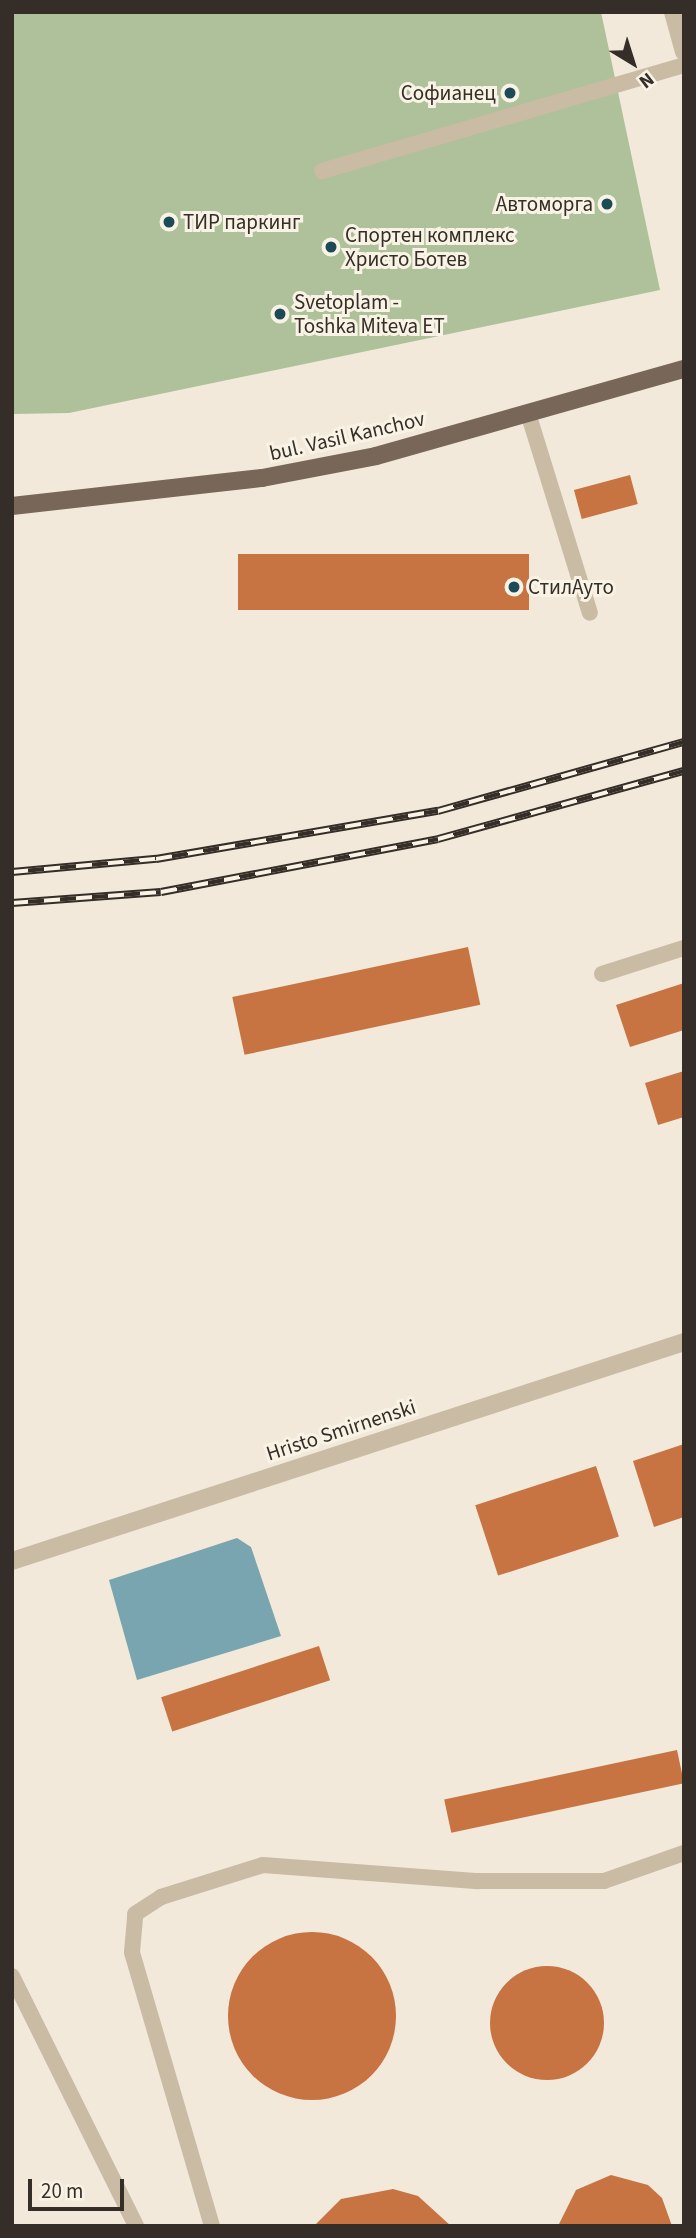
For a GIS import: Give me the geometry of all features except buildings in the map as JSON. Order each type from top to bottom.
[{"type":"main road","name":"bul. Vasil Kanchov","points":[[12,506],[262,478],[376,456],[684,369]]},
{"type":"street","points":[[673,12],[684,52]]},
{"type":"street","name":"Hristo Smirnenski","points":[[12,1561],[684,1342]]},
{"type":"lane","points":[[322,171],[684,65]]},
{"type":"lane","points":[[528,413],[590,613]]},
{"type":"lane","points":[[602,974],[684,948]]},
{"type":"lane","points":[[212,2226],[132,1952],[135,1914],[161,1897],[263,1865],[478,1881],[604,1881],[684,1853]]},
{"type":"lane","points":[[12,1976],[136,2226]]},
{"type":"green space","name":"Спортен комплекс Христо Ботев","points":[[12,12],[601,12],[660,290],[69,413],[12,414]]},
{"type":"water","points":[[237,1538],[251,1547],[281,1636],[137,1680],[109,1580]]},
{"type":"railway","points":[[12,872],[156,859],[438,811],[684,742]]},
{"type":"railway","points":[[12,903],[161,892],[438,839],[684,771]]},
{"type":"place","name":"Софианец","points":[[510,93]]},
{"type":"place","name":"Автоморга","points":[[607,204]]},
{"type":"place","name":"ТИР паркинг","points":[[169,222]]},
{"type":"place","name":"Спортен комплекс Христо Ботев","points":[[331,247]]},
{"type":"place","name":"Svetoplam - Toshka Miteva ET","points":[[280,314]]},
{"type":"place","name":"СтилАуто","points":[[514,587]]}]
